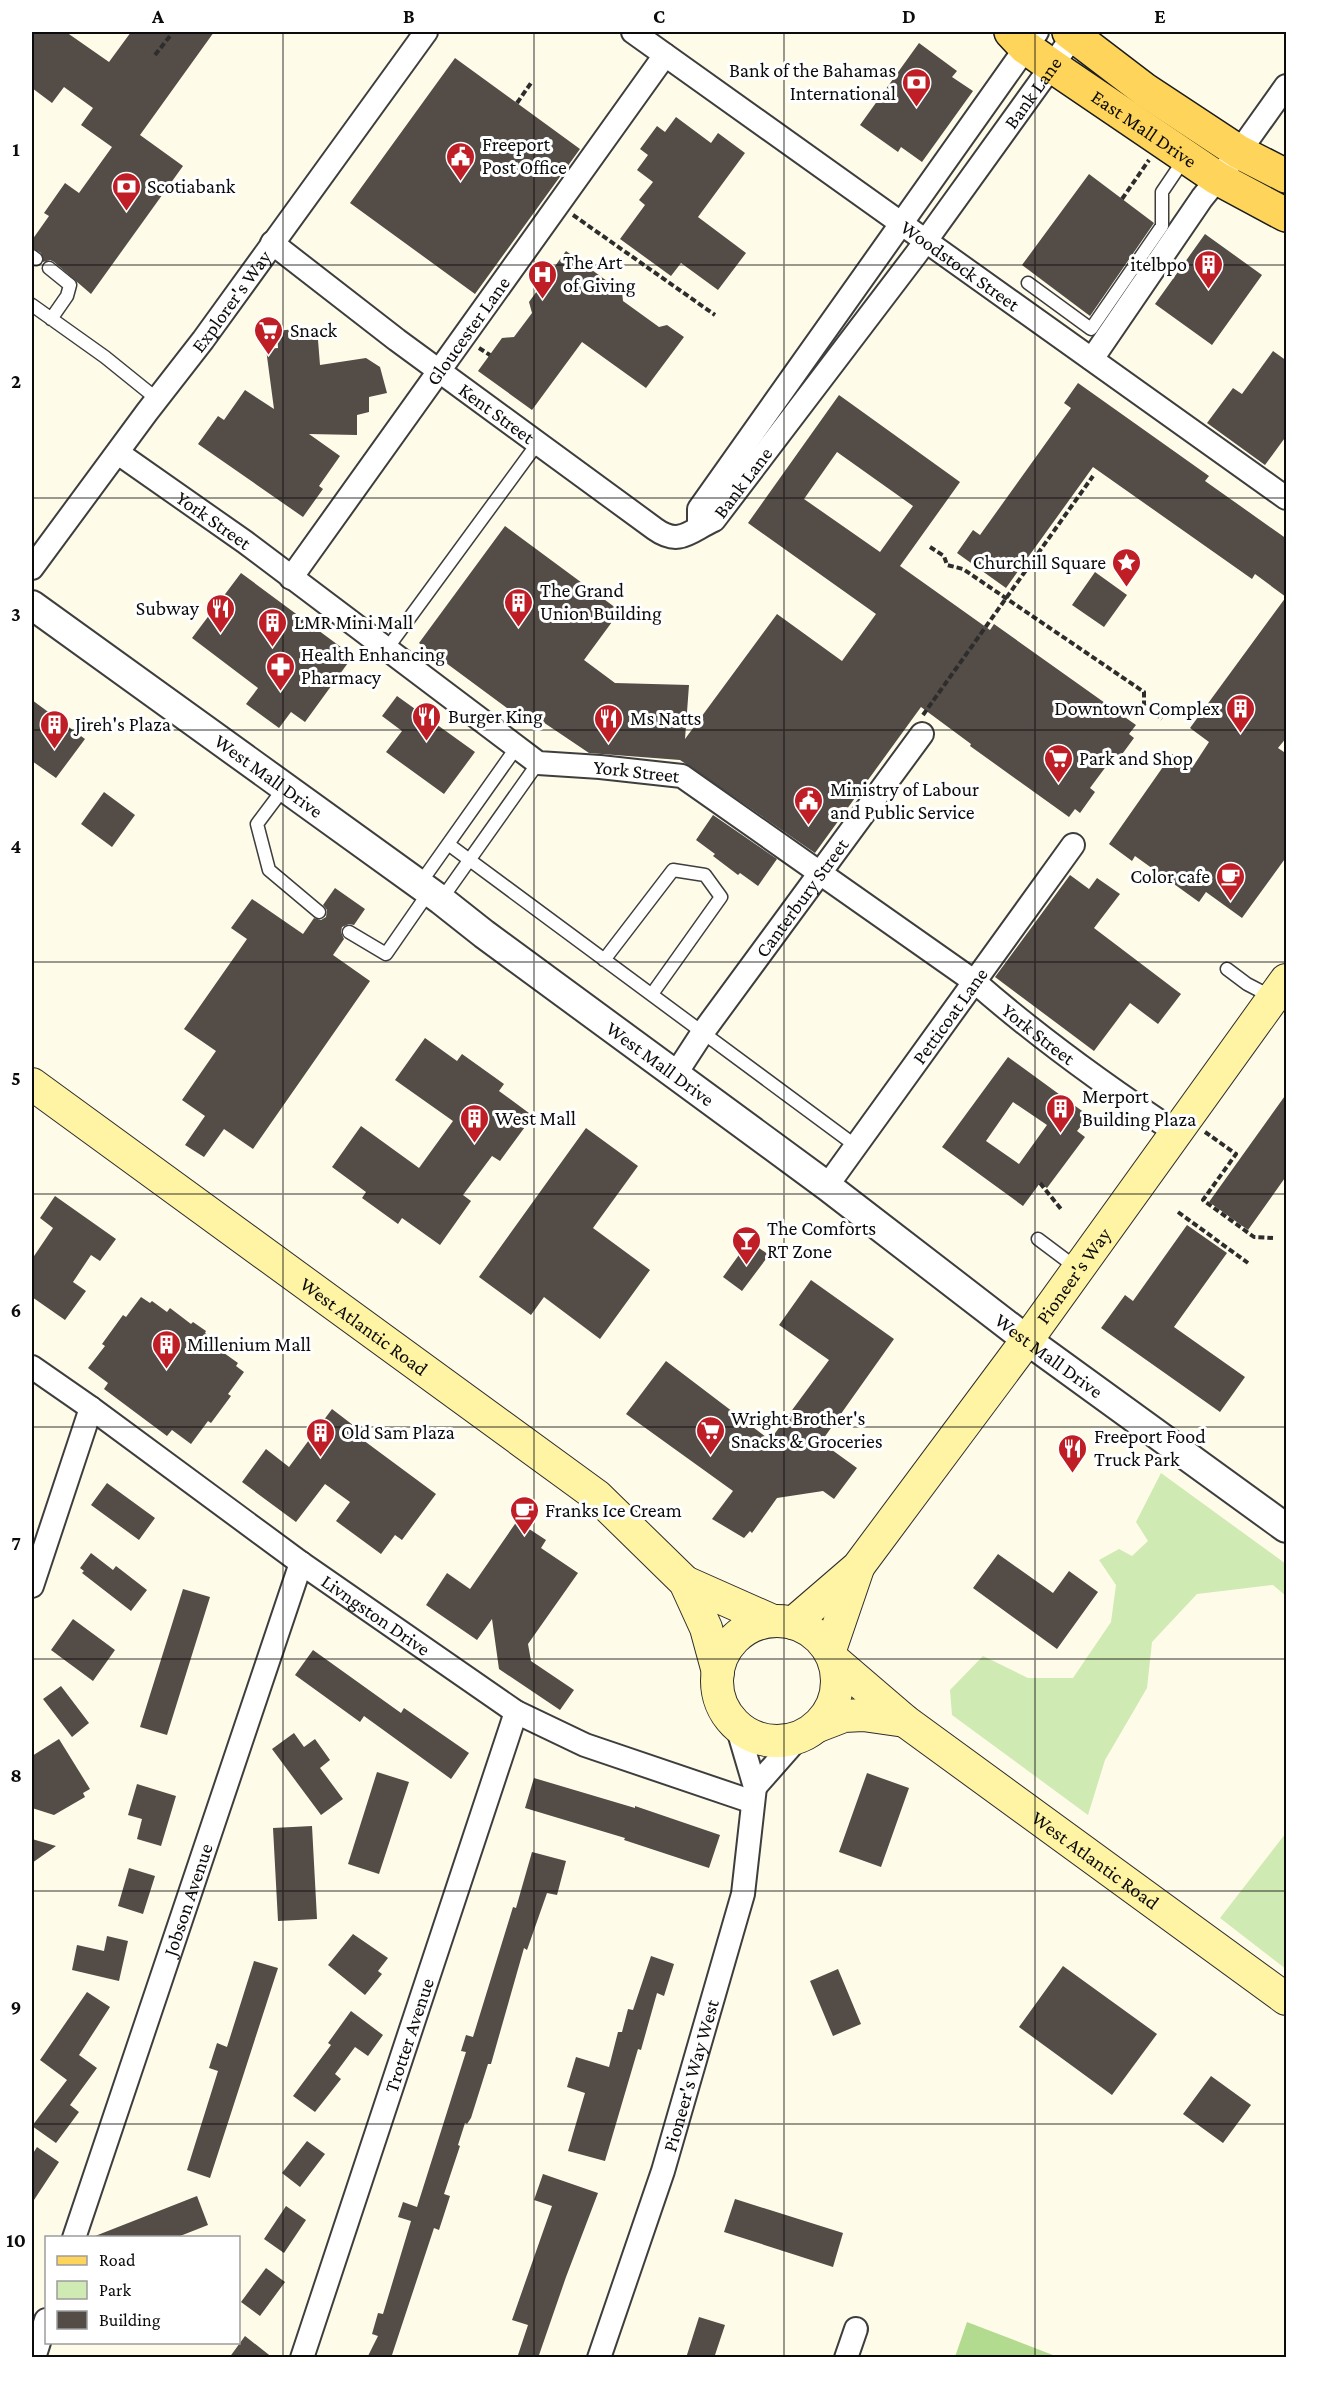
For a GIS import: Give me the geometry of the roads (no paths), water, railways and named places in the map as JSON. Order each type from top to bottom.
[{"type":"main road","name":"East Mall Drive","points":[[1071,33],[1145,90],[1239,152],[1287,176]]},
{"type":"main road","name":"East Mall Drive","points":[[1024,37],[1052,66],[1217,178],[1287,215]]},
{"type":"main road","name":"Pioneer's Way","points":[[783,1622],[858,1567],[1182,1126],[1282,995]]},
{"type":"main road","name":"West Atlantic Road","points":[[32,1084],[597,1496],[685,1582],[706,1628],[718,1672]]},
{"type":"main road","name":"Pioneer's Way","points":[[832,1656],[858,1567]]},
{"type":"main road","name":"West Atlantic Road","points":[[685,1582],[783,1622]]},
{"type":"main road","points":[[783,1622],[814,1633],[832,1656],[838,1684],[832,1707],[809,1732],[777,1742],[756,1738],[737,1726],[724,1710],[718,1692],[718,1672],[724,1653],[736,1636],[753,1626],[783,1622]]},
{"type":"main road","name":"West Atlantic Road","points":[[832,1656],[905,1721],[1287,1999]]},
{"type":"main road","name":"West Atlantic Road","points":[[809,1732],[844,1716],[863,1715],[905,1721]]},
{"type":"street","name":"Explorer's Way","points":[[32,567],[203,340],[426,32]]},
{"type":"street","name":"Woodstock Street","points":[[633,32],[1287,498]]},
{"type":"street","name":"Bank Lane","points":[[1024,37],[901,223],[699,509],[699,526],[714,520],[926,241],[1052,66],[1071,33]]},
{"type":"street","name":"Gloucester Lane","points":[[291,578],[665,55]]},
{"type":"street","points":[[1092,359],[1217,178],[1287,86]]},
{"type":"street","name":"Kent Street","points":[[272,243],[537,444],[664,536],[682,537],[699,526]]},
{"type":"street","name":"York Street","points":[[118,453],[245,542],[538,763],[682,776],[975,982],[1006,1009],[1133,1105],[1182,1126]]},
{"type":"street","name":"West Mall Drive","points":[[32,605],[429,892],[827,1186],[1027,1340],[1287,1528]]},
{"type":"street","name":"Canterbury Street","points":[[675,1075],[703,1032],[922,734]]},
{"type":"street","name":"Petticoat Lane","points":[[827,1186],[1073,845]]},
{"type":"street","name":"Livngston Drive","points":[[32,1367],[301,1563],[516,1712],[585,1745],[754,1795]]},
{"type":"street","points":[[32,1586],[91,1408]]},
{"type":"street","name":"Jobson Avenue","points":[[75,2236],[301,1563]]},
{"type":"street","name":"Trotter Avenue","points":[[302,2358],[516,1712]]},
{"type":"street","name":"Pioneer's Way West","points":[[599,2358],[663,2171],[743,1894],[754,1795],[737,1726]]},
{"type":"street","points":[[754,1795],[809,1732]]},
{"type":"street","points":[[34,2358],[45,2323]]},
{"type":"street","points":[[846,2358],[856,2329]]},
{"type":"lane","points":[[1028,283],[1090,329],[1162,226],[1162,192],[1186,157]]},
{"type":"lane","points":[[48,268],[70,285],[68,296],[51,319]]},
{"type":"lane","points":[[32,305],[105,357],[157,399]]},
{"type":"lane","points":[[386,650],[537,444]]},
{"type":"lane","points":[[349,932],[386,954],[429,892],[448,844],[516,748]]},
{"type":"lane","points":[[429,892],[470,859],[538,763]]},
{"type":"lane","points":[[284,788],[257,824],[269,870],[319,912]]},
{"type":"lane","points":[[448,844],[856,1146]]},
{"type":"lane","points":[[604,960],[674,870],[705,875],[721,897],[652,994]]},
{"type":"lane","points":[[1227,969],[1247,984],[1282,995]]},
{"type":"lane","points":[[1038,1239],[1078,1270]]},
{"type":"place","name":"Bank of the Bahamas International","points":[[917,108]]},
{"type":"place","name":"Freeport Post Office","points":[[461,182]]},
{"type":"place","name":"Scotiabank","points":[[126,212]]},
{"type":"place","name":"itelbpo","points":[[1208,290]]},
{"type":"place","name":"The Art of Giving","points":[[542,300]]},
{"type":"place","name":"Snack","points":[[269,356]]},
{"type":"place","name":"Churchill Square","points":[[1127,588]]},
{"type":"place","name":"The Grand Union Building","points":[[519,628]]},
{"type":"place","name":"Subway","points":[[220,634]]},
{"type":"place","name":"LMR Mini Mall","points":[[273,648]]},
{"type":"place","name":"Health Enhancing Pharmacy","points":[[280,692]]},
{"type":"place","name":"Downtown Complex","points":[[1241,734]]},
{"type":"place","name":"Burger King","points":[[427,742]]},
{"type":"place","name":"Ms Natts","points":[[609,744]]},
{"type":"place","name":"Jireh's Plaza","points":[[54,750]]},
{"type":"place","name":"Park and Shop","points":[[1058,784]]},
{"type":"place","name":"Ministry of Labour and Public Service","points":[[809,826]]},
{"type":"place","name":"Color cafe","points":[[1231,902]]},
{"type":"place","name":"Merport Building Plaza","points":[[1061,1134]]},
{"type":"place","name":"West Mall","points":[[474,1144]]},
{"type":"place","name":"The Comforts RT Zone","points":[[746,1266]]},
{"type":"place","name":"Millenium Mall","points":[[166,1370]]},
{"type":"place","name":"Wright Brother's Snacks & Groceries","points":[[710,1456]]},
{"type":"place","name":"Old Sam Plaza","points":[[320,1458]]},
{"type":"place","name":"Freeport Food Truck Park","points":[[1073,1474]]},
{"type":"place","name":"Franks Ice Cream","points":[[524,1536]]}]
